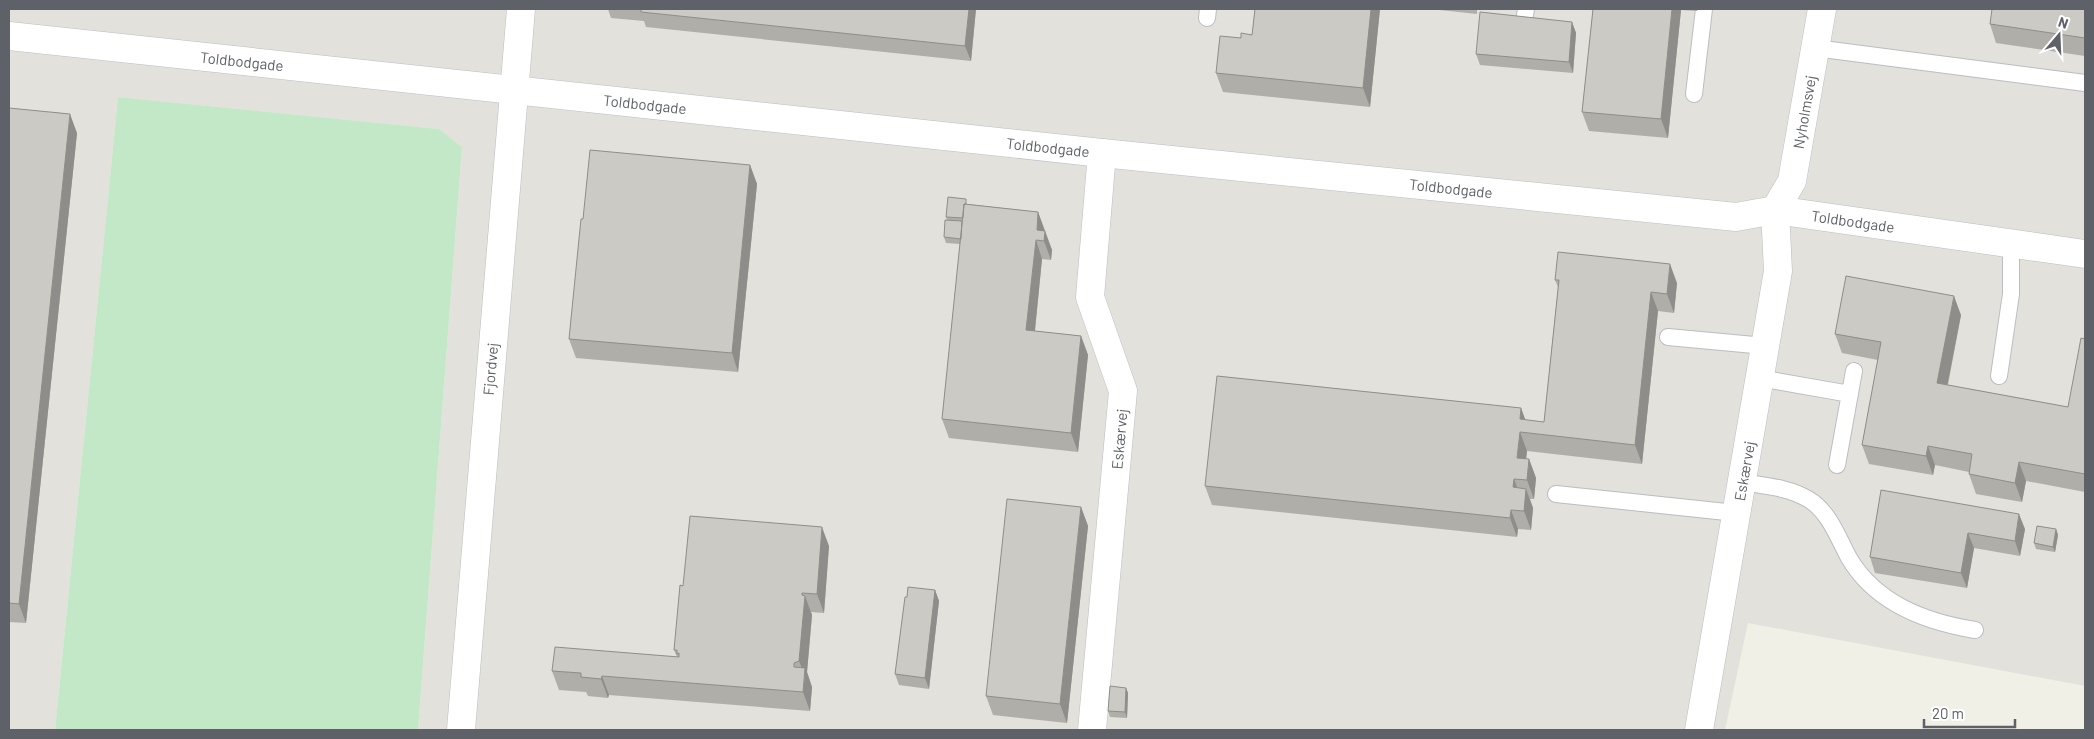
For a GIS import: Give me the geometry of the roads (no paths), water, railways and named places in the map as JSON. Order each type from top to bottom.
[{"type":"street","name":"Fjordvej","points":[[461,730],[521,9]]},
{"type":"street","name":"Nyholmsvej","points":[[1775,210],[1792,181],[1822,9]]},
{"type":"street","name":"Toldbodgade","points":[[9,36],[1102,153],[1736,217],[1775,210],[2085,254]]},
{"type":"street","name":"Eskærvej","points":[[1092,730],[1123,391],[1090,297],[1102,153]]},
{"type":"street","name":"Eskærvej","points":[[1699,730],[1778,271],[1775,210]]},
{"type":"lane","points":[[1694,94],[1704,9]]},
{"type":"lane","points":[[1815,48],[2085,83]]},
{"type":"lane","points":[[1999,376],[2011,294],[2011,244]]},
{"type":"lane","points":[[1668,337],[1765,346]]},
{"type":"lane","points":[[1837,466],[1854,371]]},
{"type":"lane","points":[[1759,378],[1850,394]]},
{"type":"lane","points":[[1742,482],[1793,491],[1810,500],[1825,515],[1863,578],[1881,594],[1925,618],[1975,630]]},
{"type":"lane","points":[[1556,494],[1736,513]]}]
